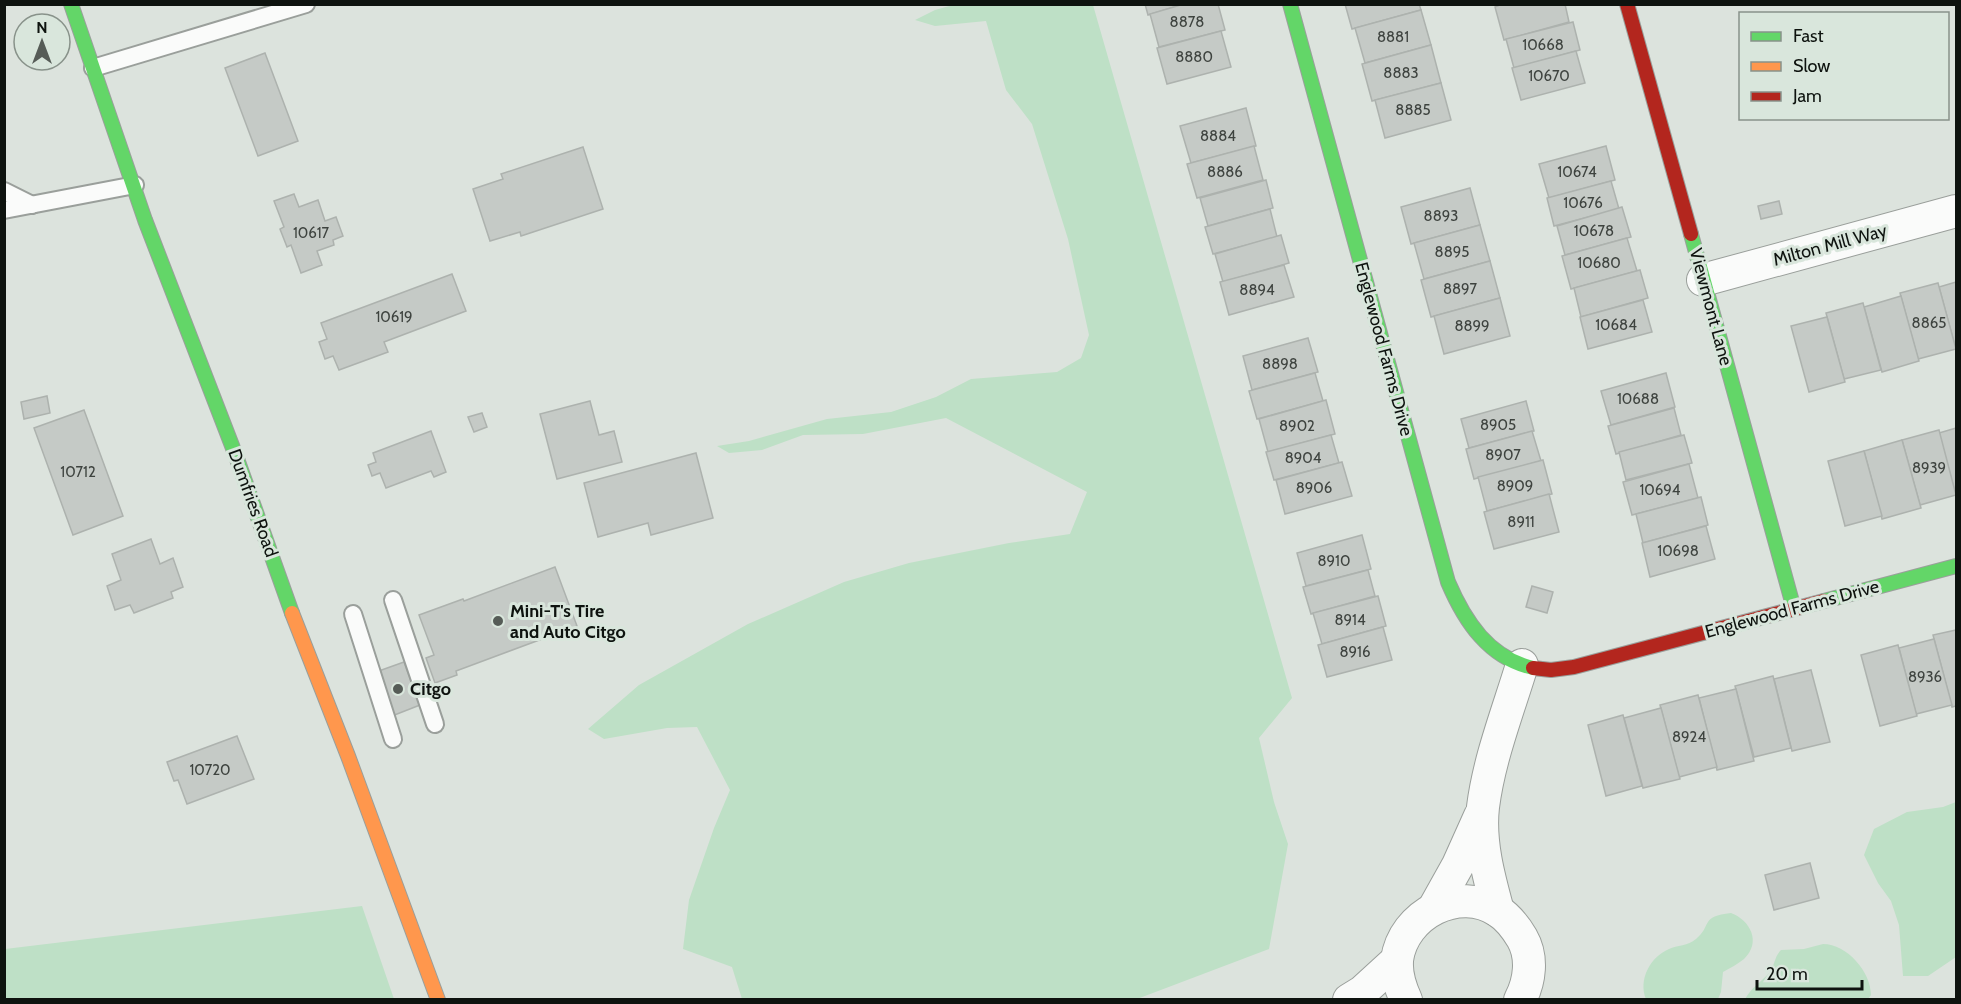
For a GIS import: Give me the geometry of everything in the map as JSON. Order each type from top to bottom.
[{"type":"street","name":"Dumfries Road","points":[[71,4],[135,185],[145,220],[232,446],[300,634],[438,999]]},
{"type":"street","name":"Englewood Farms Drive","points":[[1290,4],[1448,582],[1460,613],[1485,644],[1501,656],[1522,665],[1552,670],[1956,566]]},
{"type":"street","name":"Viewmont Lane","points":[[1627,4],[1794,609]]},
{"type":"street","name":"Milton Mill Way","points":[[1703,280],[1956,211]]},
{"type":"street","points":[[1498,911],[1486,863],[1483,809],[1488,781],[1522,665]]},
{"type":"street","points":[[1434,908],[1458,865],[1483,809]]},
{"type":"street","points":[[1406,999],[1398,981],[1397,960],[1404,939],[1416,921],[1434,908],[1450,902],[1467,901],[1483,904],[1498,911],[1515,926],[1526,944],[1530,966],[1527,988],[1521,999]]},
{"type":"street","points":[[1349,999],[1362,992],[1397,960]]},
{"type":"lane","points":[[93,68],[306,4]]},
{"type":"lane","points":[[4,210],[135,185]]},
{"type":"lane","points":[[4,191],[32,205]]},
{"type":"lane","points":[[393,600],[435,724]]},
{"type":"lane","points":[[353,614],[393,739]]},
{"type":"green space","points":[[953,5],[1093,5],[1292,698],[1259,738],[1274,802],[1288,844],[1269,949],[1137,999],[742,999],[732,967],[683,949],[689,900],[730,790],[697,727],[667,728],[604,739],[588,729],[639,685],[748,624],[844,582],[909,563],[1009,543],[1070,534],[1087,492],[946,418],[863,434],[803,435],[762,450],[729,453],[717,446],[749,441],[827,419],[891,412],[936,397],[971,379],[1057,372],[1081,358],[1089,335],[1068,239],[1032,124],[1006,90],[986,21],[935,26],[915,20],[935,10]]},
{"type":"green space","points":[[1956,802],[1956,957],[1928,976],[1903,976],[1899,925],[1891,901],[1878,883],[1864,855],[1874,829],[1907,812],[1943,807]]},
{"type":"green space","points":[[362,906],[394,999],[5,999],[5,949]]},
{"type":"green space","points":[[1731,913],[1738,916],[1748,926],[1753,939],[1752,946],[1744,959],[1723,972],[1718,999],[1646,999],[1644,984],[1651,963],[1669,949],[1693,941],[1715,916]]},
{"type":"green space","points":[[1823,944],[1841,949],[1856,961],[1870,986],[1871,995],[1868,999],[1745,999],[1769,973],[1781,950],[1804,949]]},
{"type":"building","points":[[1145,4],[1184,4],[1148,15]]},
{"type":"building","points":[[1184,4],[1218,4],[1225,30],[1159,47],[1150,14]]},
{"type":"building","points":[[1345,4],[1419,4],[1421,10],[1352,29]]},
{"type":"building","points":[[1502,4],[1565,4],[1569,22],[1504,40],[1495,7]]},
{"type":"building","points":[[1421,10],[1431,45],[1365,63],[1355,28]]},
{"type":"building","points":[[1573,22],[1580,50],[1514,68],[1506,39]]},
{"type":"building","points":[[1221,31],[1231,67],[1167,84],[1157,48]]},
{"type":"building","points":[[1431,45],[1441,83],[1372,101],[1362,64]]},
{"type":"building","points":[[1576,51],[1585,83],[1521,100],[1512,68]]},
{"type":"building","points":[[265,53],[298,141],[258,156],[225,68]]},
{"type":"building","points":[[1441,83],[1451,120],[1385,138],[1375,100]]},
{"type":"building","points":[[1246,108],[1256,146],[1191,163],[1180,126]]},
{"type":"building","points":[[1254,146],[1263,180],[1197,198],[1187,164]]},
{"type":"building","points":[[1606,146],[1615,180],[1549,198],[1539,164]]},
{"type":"building","points":[[583,147],[603,209],[521,236],[520,232],[490,241],[473,189],[503,179],[501,174]]},
{"type":"building","points":[[1266,180],[1273,208],[1208,226],[1200,198]]},
{"type":"building","points":[[1611,181],[1619,209],[1554,226],[1547,198]]},
{"type":"building","points":[[1470,188],[1480,225],[1411,244],[1401,207]]},
{"type":"building","points":[[294,194],[299,207],[318,200],[325,221],[336,217],[343,236],[333,240],[334,245],[317,251],[322,265],[301,273],[291,245],[287,247],[280,229],[284,227],[274,201]]},
{"type":"building","points":[[1779,201],[1782,214],[1761,219],[1758,206]]},
{"type":"building","points":[[1622,207],[1631,237],[1565,255],[1557,226]]},
{"type":"building","points":[[1270,209],[1277,237],[1213,254],[1205,227]]},
{"type":"building","points":[[1480,225],[1490,261],[1424,279],[1414,243]]},
{"type":"building","points":[[1281,235],[1289,263],[1223,282],[1215,254]]},
{"type":"building","points":[[1627,238],[1637,271],[1571,289],[1562,256]]},
{"type":"building","points":[[1490,261],[1500,298],[1431,317],[1421,280]]},
{"type":"building","points":[[1284,265],[1294,297],[1229,315],[1220,282]]},
{"type":"building","points":[[1640,270],[1648,298],[1581,317],[1574,288]]},
{"type":"building","points":[[452,274],[466,311],[384,342],[388,352],[339,370],[333,356],[325,359],[319,342],[327,339],[321,323]]},
{"type":"building","points":[[1956,282],[1956,350],[1939,287]]},
{"type":"building","points":[[1938,283],[1956,349],[1918,359],[1900,293]]},
{"type":"building","points":[[1901,296],[1919,361],[1882,372],[1864,307]]},
{"type":"building","points":[[1500,298],[1510,336],[1444,354],[1434,316]]},
{"type":"building","points":[[1643,300],[1652,332],[1588,349],[1580,317]]},
{"type":"building","points":[[1863,303],[1881,370],[1844,379],[1826,313]]},
{"type":"building","points":[[1827,317],[1845,382],[1809,392],[1791,326]]},
{"type":"building","points":[[1308,338],[1318,372],[1252,390],[1243,356]]},
{"type":"building","points":[[1315,373],[1323,401],[1257,419],[1249,391]]},
{"type":"building","points":[[1666,373],[1675,407],[1611,425],[1601,391]]},
{"type":"building","points":[[47,396],[50,413],[24,419],[21,402]]},
{"type":"building","points":[[1326,400],[1335,434],[1268,452],[1259,419]]},
{"type":"building","points":[[590,401],[599,435],[614,431],[622,462],[557,479],[540,414]]},
{"type":"building","points":[[1526,401],[1534,431],[1469,448],[1461,419]]},
{"type":"building","points":[[1674,408],[1681,435],[1616,454],[1608,426]]},
{"type":"building","points":[[84,410],[123,516],[73,535],[34,428]]},
{"type":"building","points":[[482,413],[487,427],[474,432],[468,417]]},
{"type":"building","points":[[1956,428],[1956,496],[1939,433]]},
{"type":"building","points":[[1939,430],[1956,495],[1920,505],[1902,440]]},
{"type":"building","points":[[431,431],[446,472],[434,477],[431,471],[386,488],[380,473],[372,476],[368,465],[376,462],[373,453]]},
{"type":"building","points":[[1532,431],[1541,461],[1474,479],[1466,449]]},
{"type":"building","points":[[1331,435],[1339,463],[1274,480],[1266,452]]},
{"type":"building","points":[[1684,435],[1692,463],[1626,480],[1619,452]]},
{"type":"building","points":[[1902,440],[1921,508],[1882,519],[1864,451]]},
{"type":"building","points":[[1864,451],[1882,516],[1845,526],[1828,461]]},
{"type":"building","points":[[696,453],[713,518],[651,535],[648,523],[598,537],[584,483]]},
{"type":"building","points":[[1543,460],[1552,494],[1487,511],[1478,477]]},
{"type":"building","points":[[1342,462],[1352,496],[1285,514],[1276,480]]},
{"type":"building","points":[[1689,464],[1698,498],[1632,515],[1623,482]]},
{"type":"building","points":[[1549,494],[1559,532],[1494,549],[1484,512]]},
{"type":"building","points":[[1701,497],[1708,525],[1643,543],[1636,514]]},
{"type":"building","points":[[1706,526],[1715,559],[1650,577],[1642,543]]},
{"type":"building","points":[[1362,535],[1371,569],[1306,586],[1297,553]]},
{"type":"building","points":[[151,539],[160,564],[173,558],[183,587],[171,592],[173,598],[134,613],[130,605],[115,610],[107,586],[121,580],[112,554]]},
{"type":"building","name":"Mini-T's Tire and Auto Citgo","points":[[555,567],[577,626],[456,671],[457,675],[435,683],[426,658],[434,655],[419,615]]},
{"type":"building","points":[[1368,570],[1375,596],[1311,614],[1303,587]]},
{"type":"building","points":[[1532,586],[1553,592],[1547,613],[1526,607]]},
{"type":"building","points":[[1378,596],[1386,626],[1322,644],[1313,613]]},
{"type":"building","points":[[1383,627],[1392,660],[1327,677],[1318,645]]},
{"type":"building","points":[[1956,630],[1956,706],[1952,707],[1933,635]]},
{"type":"building","points":[[1934,639],[1952,705],[1916,714],[1899,648]]},
{"type":"building","points":[[1898,645],[1917,716],[1880,726],[1861,655]]},
{"type":"building","name":"Citgo","points":[[404,662],[420,705],[392,716],[376,672]]},
{"type":"building","points":[[1811,670],[1830,742],[1792,751],[1774,679]]},
{"type":"building","points":[[1773,676],[1791,748],[1754,757],[1735,686]]},
{"type":"building","points":[[1736,689],[1754,761],[1717,770],[1699,698]]},
{"type":"building","points":[[1698,695],[1717,767],[1679,777],[1660,705]]},
{"type":"building","points":[[1661,708],[1680,779],[1643,788],[1624,718]]},
{"type":"building","points":[[1623,715],[1642,786],[1606,796],[1588,725]]},
{"type":"building","points":[[237,736],[254,779],[187,804],[178,780],[174,781],[167,762]]},
{"type":"building","points":[[1810,863],[1819,898],[1774,910],[1765,875]]},
{"type":"traffic: fast","points":[[71,4],[145,220],[236,456],[292,613]]},
{"type":"traffic: fast","points":[[1290,4],[1448,582],[1462,611],[1480,636],[1504,656],[1533,668]]},
{"type":"traffic: fast","points":[[1691,234],[1794,609]]},
{"type":"traffic: fast","points":[[1824,601],[1956,566]]},
{"type":"traffic: slow","points":[[292,613],[348,756],[438,1000]]},
{"type":"traffic: jam","points":[[1627,4],[1691,234]]},
{"type":"traffic: jam","points":[[1533,668],[1551,670],[1574,667],[1824,601]]},
{"type":"place","name":"Mini-T's Tire and Auto Citgo","points":[[498,621]]},
{"type":"place","name":"Citgo","points":[[398,689]]}]
